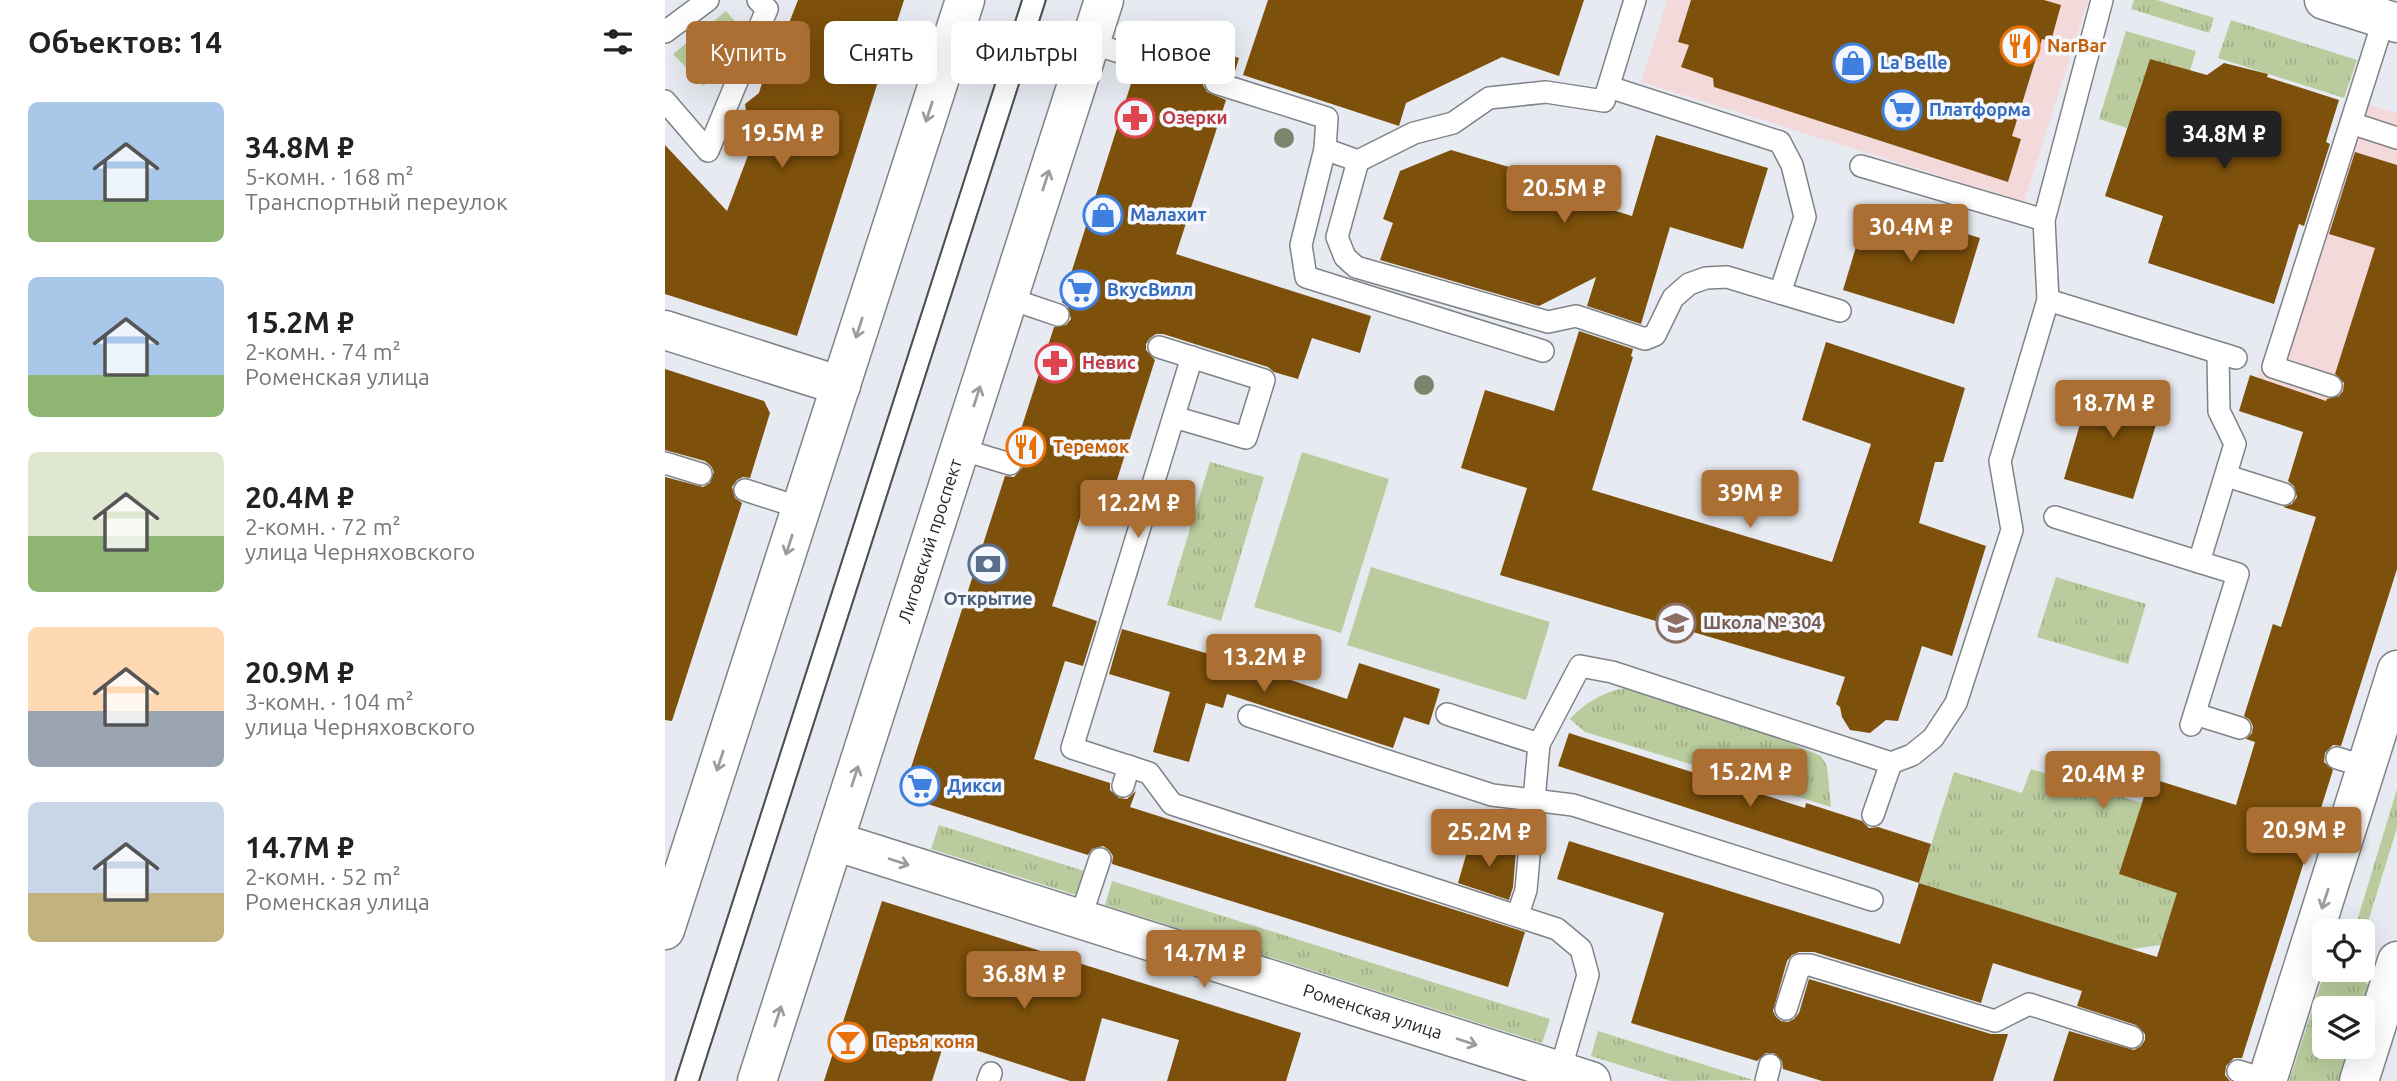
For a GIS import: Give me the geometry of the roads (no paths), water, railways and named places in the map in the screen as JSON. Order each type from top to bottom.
[{"type":"main road","points":[[668,914],[965,0]]},
{"type":"main road","name":"Лиговский проспект","points":[[1097,21],[1104,0]]},
{"type":"main road","points":[[2324,0],[2391,21]]},
{"type":"main road","name":"Лиговский проспект","points":[[759,1081],[1077,84]]},
{"type":"main road","points":[[665,330],[841,386]]},
{"type":"main road","points":[[2257,1077],[2352,763],[2397,670]]},
{"type":"main road","name":"Роменская улица","points":[[834,841],[1568,1078]]},
{"type":"main road","points":[[2359,1081],[2389,1016],[2397,961]]},
{"type":"lane","points":[[665,32],[708,0]]},
{"type":"lane","points":[[665,101],[708,151],[767,9],[758,0]]},
{"type":"lane","points":[[687,1081],[1034,0]]},
{"type":"lane","points":[[1325,149],[1358,161],[1414,133],[1453,124],[1489,98],[1546,92],[1604,101],[1635,0]]},
{"type":"lane","points":[[1518,914],[1526,890],[1539,744],[1580,666],[1612,672],[1891,763],[1912,755],[1933,738],[1956,703],[2012,530],[2000,461],[2048,300],[2045,220],[2102,0]]},
{"type":"lane","points":[[2331,386],[2273,367],[2351,123],[2391,21]]},
{"type":"lane","points":[[1219,84],[1327,118],[1325,149],[1301,245],[1306,277],[1543,351]]},
{"type":"lane","points":[[1609,87],[1780,142],[1792,165],[1805,217],[1780,293]]},
{"type":"lane","points":[[2351,123],[2397,138]]},
{"type":"lane","points":[[1358,161],[1337,237],[1345,257],[1356,267],[1548,322],[1576,316],[1644,339],[1655,335],[1673,298],[1689,284],[1706,278],[1727,277],[1840,311]]},
{"type":"lane","points":[[1861,166],[2045,220]]},
{"type":"lane","points":[[1008,298],[1058,315]]},
{"type":"lane","points":[[2048,300],[2227,356],[2219,411],[2235,444],[2199,562]]},
{"type":"lane","points":[[1159,347],[1264,380],[1247,438],[1174,416]]},
{"type":"lane","points":[[1192,357],[1072,748],[1126,776],[1149,773],[1172,804],[1518,914],[1557,929],[1581,948],[1588,975],[1568,1078]]},
{"type":"lane","points":[[960,449],[1010,464]]},
{"type":"lane","points":[[665,463],[701,474]]},
{"type":"lane","points":[[2227,476],[2284,494]]},
{"type":"lane","points":[[745,490],[801,508]]},
{"type":"lane","points":[[1112,496],[1146,507]]},
{"type":"lane","points":[[2055,517],[2238,574],[2193,719],[2240,728]]},
{"type":"lane","points":[[1447,713],[1539,744]]},
{"type":"lane","points":[[1249,716],[1492,795],[1573,805],[1872,900]]},
{"type":"lane","points":[[1873,815],[1891,763]]},
{"type":"lane","points":[[1080,919],[1100,859]]},
{"type":"lane","points":[[1786,1009],[1800,965],[1811,965],[1995,1021],[2029,1004],[2132,1037]]},
{"type":"tram line","points":[[675,1081],[1022,0]]},
{"type":"tram line","points":[[699,1081],[1046,0]]},
{"type":"place","name":"NarBar","points":[[2020,46]]},
{"type":"place","name":"La Belle","points":[[1853,63]]},
{"type":"place","name":"Платформа","points":[[1902,110]]},
{"type":"place","name":"Озерки","points":[[1135,118]]},
{"type":"place","name":"Малахит","points":[[1103,215]]},
{"type":"place","name":"ВкусВилл","points":[[1080,290]]},
{"type":"place","name":"Невис","points":[[1055,363]]},
{"type":"place","name":"Теремок","points":[[1026,447]]},
{"type":"place","name":"Открытие","points":[[988,564]]},
{"type":"place","name":"Школа № 304","points":[[1676,623]]},
{"type":"place","name":"Дикси","points":[[920,786]]},
{"type":"place","name":"Перья коня","points":[[848,1042]]}]
